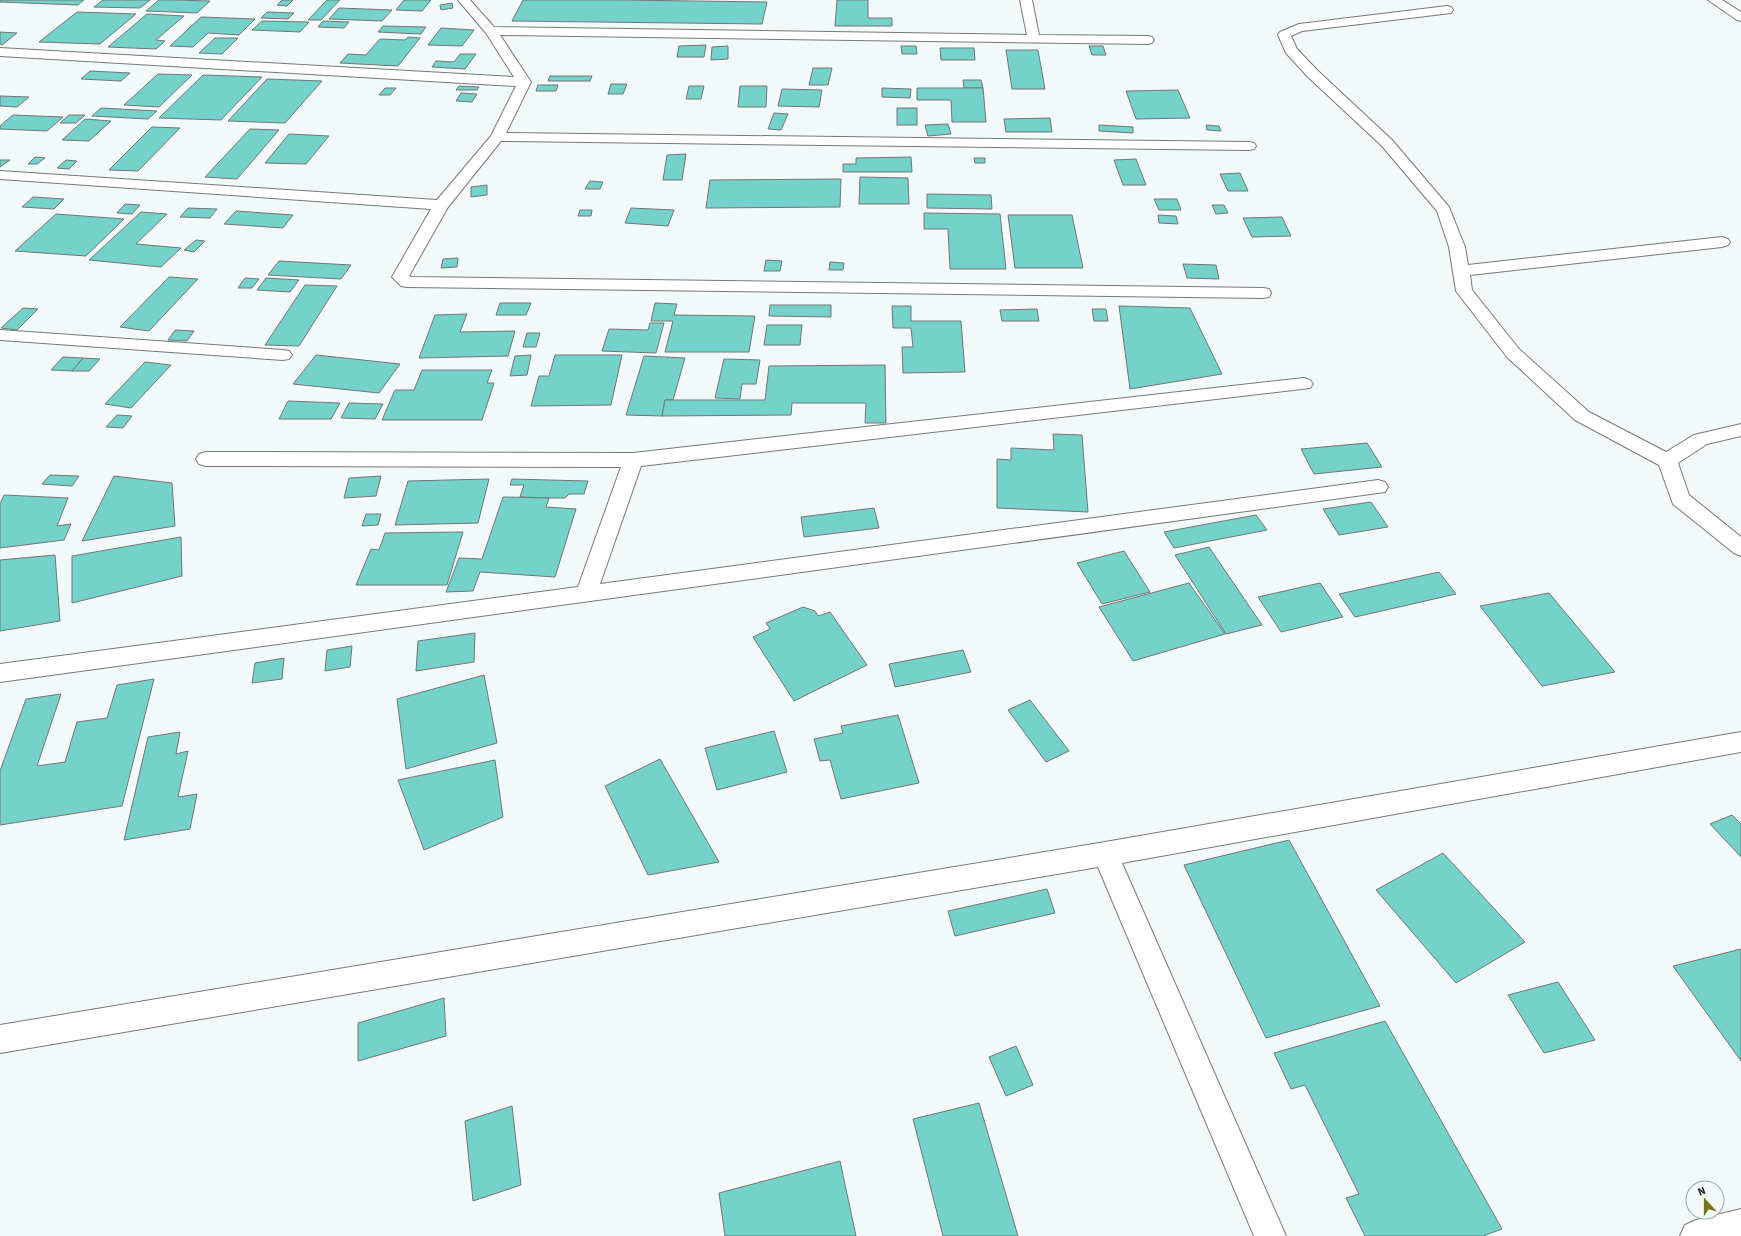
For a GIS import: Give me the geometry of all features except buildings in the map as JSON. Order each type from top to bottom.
[{"type":"street","points":[[464,0],[491,31],[524,82]]},
{"type":"street","points":[[1026,0],[1034,39]]},
{"type":"street","points":[[1714,0],[1741,17]]},
{"type":"street","points":[[1447,10],[1299,28],[1284,36],[1291,50],[1312,73],[1387,143],[1444,210],[1457,247],[1464,291],[1513,353],[1582,416],[1667,461],[1680,499],[1741,548]]},
{"type":"street","points":[[491,31],[1148,40]]},
{"type":"street","points":[[0,52],[524,82]]},
{"type":"street","points":[[524,82],[497,137],[441,205],[400,277],[403,280],[407,282],[439,283],[1263,293]]},
{"type":"street","points":[[497,137],[1249,146]]},
{"type":"street","points":[[0,175],[441,205]]},
{"type":"street","points":[[1461,271],[1722,242]]},
{"type":"street","points":[[0,335],[283,355]]},
{"type":"street","points":[[206,459],[633,460],[1304,384]]},
{"type":"street","points":[[1667,461],[1701,439],[1741,430]]},
{"type":"street","points":[[586,594],[633,460]]},
{"type":"street","points":[[0,674],[1378,487]]},
{"type":"street","points":[[0,1039],[1105,854],[1741,742]]},
{"type":"street","points":[[1105,854],[1270,1236]]},
{"type":"street","points":[[1696,1236],[1741,1225]]}]
